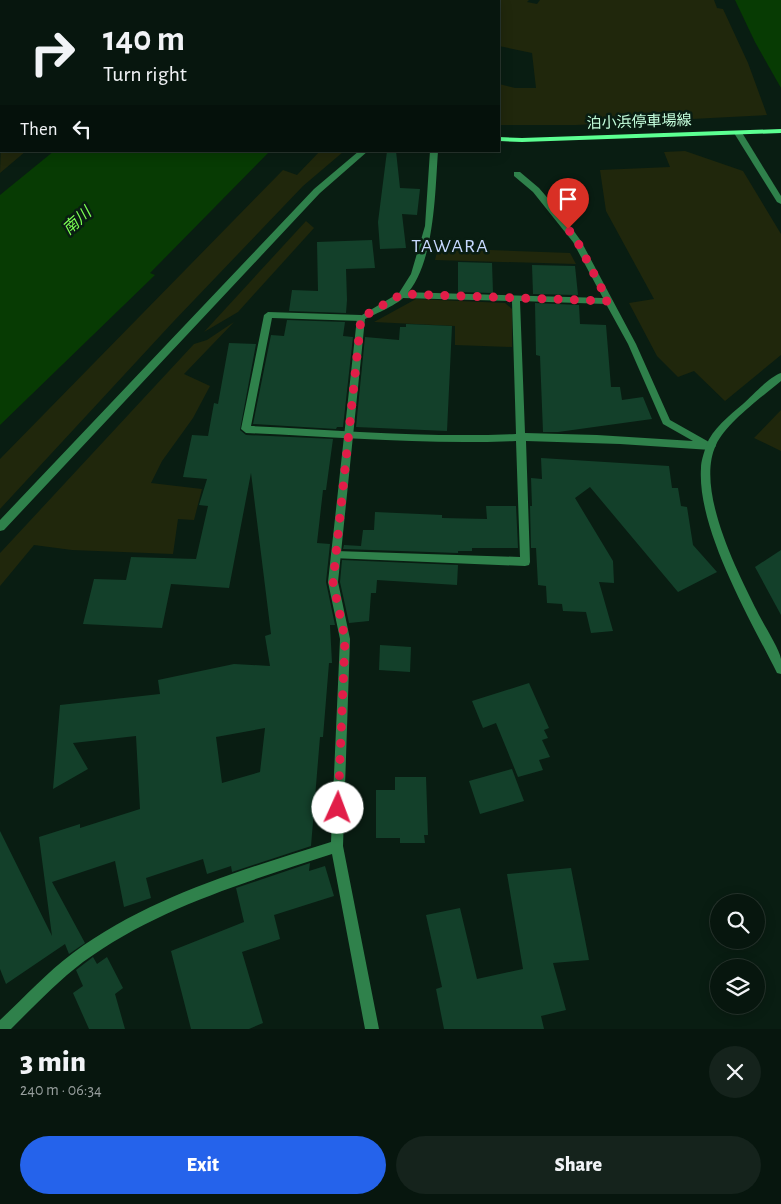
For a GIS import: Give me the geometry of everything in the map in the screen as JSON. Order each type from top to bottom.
[{"type":"main road","name":"泊小浜停車場線","points":[[500,139],[522,140],[781,131]]},
{"type":"street","points":[[738,133],[781,202]]},
{"type":"street","points":[[0,527],[317,191],[363,152]]},
{"type":"street","points":[[434,152],[429,226],[416,274],[402,294],[361,318],[268,315],[246,429],[470,440],[521,437],[662,442],[711,446]]},
{"type":"street","points":[[518,174],[536,190],[577,241],[632,344],[666,422],[711,446]]},
{"type":"street","points":[[402,294],[608,301]]},
{"type":"street","points":[[336,555],[525,562],[516,298]]},
{"type":"street","points":[[361,318],[333,582],[345,639],[337,846],[372,1029]]},
{"type":"street","points":[[781,376],[732,419],[711,446],[705,472],[709,506],[728,562],[781,669]]},
{"type":"street","points":[[1,1029],[79,957],[142,918],[239,879],[337,846]]},
{"type":"shaded area","points":[[500,0],[529,0],[527,2],[537,4],[540,0],[714,0],[717,8],[723,9],[748,63],[767,115],[576,125],[500,125],[500,84],[515,88],[536,88],[532,53],[500,46]]},
{"type":"shaded area","points":[[685,151],[743,171],[781,234],[781,355],[725,401],[694,371],[678,377],[657,356],[629,303],[654,299],[606,211],[600,170],[670,167],[664,152]]},
{"type":"shaded area","points":[[1,152],[25,152],[0,173]]},
{"type":"shaded area","points":[[319,152],[343,152],[303,186],[173,322],[0,509],[0,459],[283,170],[297,175]]},
{"type":"shaded area","points":[[306,221],[314,228],[238,312],[204,332]]},
{"type":"shaded area","points":[[438,248],[570,253],[576,264],[435,260]]},
{"type":"shaded area","points":[[416,299],[505,303],[512,309],[512,347],[455,345],[455,326],[374,322]]},
{"type":"shaded area","points":[[234,322],[184,374],[210,386],[193,418],[162,461],[151,483],[202,489],[194,520],[178,519],[173,554],[72,550],[34,545],[0,586],[0,553],[194,344],[207,340]]},
{"type":"shaded area","points":[[781,410],[781,451],[754,438]]},
{"type":"water","points":[[735,0],[781,0],[781,88],[755,42]]},
{"type":"water","name":"南川","points":[[53,152],[269,152],[150,273],[155,275],[0,425],[0,195]]},
{"type":"building","points":[[387,152],[396,152],[400,188],[420,189],[417,215],[402,214],[406,248],[380,249],[378,222]]},
{"type":"building","points":[[372,240],[375,268],[346,269],[346,313],[289,311],[292,290],[318,291],[317,242]]},
{"type":"building","points":[[458,262],[492,263],[493,293],[458,292]]},
{"type":"building","points":[[532,265],[575,266],[578,295],[533,294]]},
{"type":"building","points":[[535,303],[579,305],[580,324],[606,325],[611,387],[620,387],[622,400],[643,397],[652,419],[558,432],[543,432],[540,356],[536,355]]},
{"type":"building","points":[[287,320],[345,322],[343,336],[353,337],[343,427],[337,427],[336,429],[253,424],[271,335],[284,336]]},
{"type":"building","points":[[406,324],[452,326],[447,431],[356,427],[365,337],[399,340],[400,327],[406,327]]},
{"type":"building","points":[[229,343],[256,344],[240,430],[246,435],[333,439],[326,490],[323,490],[317,543],[330,544],[326,582],[335,625],[330,625],[332,663],[329,663],[323,737],[320,737],[311,846],[232,872],[231,866],[207,874],[203,859],[146,878],[151,898],[124,907],[115,861],[52,882],[85,943],[69,954],[65,944],[6,984],[0,969],[0,831],[52,936],[39,837],[80,824],[80,828],[140,809],[136,736],[73,743],[88,769],[53,789],[60,705],[160,694],[158,680],[234,664],[270,666],[265,636],[271,634],[251,473],[229,588],[171,584],[162,628],[83,624],[94,579],[126,580],[131,557],[196,559],[208,506],[199,505],[207,479],[183,477],[192,435],[208,436],[214,403],[218,404]],"holes":[[[265,728],[260,772],[222,783],[216,737]]]},
{"type":"building","points":[[541,458],[669,466],[672,488],[678,488],[681,506],[687,507],[693,545],[717,572],[678,592],[590,487],[575,498],[613,561],[614,583],[599,582],[613,631],[591,633],[586,612],[563,611],[562,604],[547,603],[546,586],[538,585],[536,548],[531,548],[530,506],[532,506],[531,478],[542,479]]},
{"type":"building","points":[[486,506],[516,506],[518,548],[472,548],[472,551],[458,551],[458,553],[343,549],[344,545],[361,546],[363,530],[374,530],[375,512],[442,515],[442,518],[487,519]]},
{"type":"building","points":[[781,550],[781,615],[755,567]]},
{"type":"building","points":[[342,560],[458,565],[457,585],[377,580],[376,593],[371,593],[369,621],[349,623],[340,582]]},
{"type":"building","points":[[380,645],[411,647],[410,672],[379,670]]},
{"type":"building","points":[[529,683],[549,728],[544,730],[548,738],[542,740],[550,757],[539,760],[543,770],[518,777],[496,723],[483,728],[472,701]]},
{"type":"building","points":[[512,769],[524,801],[480,814],[469,781]]},
{"type":"building","points":[[395,777],[426,777],[428,835],[424,835],[425,843],[400,843],[400,838],[376,838],[376,790],[395,790]]},
{"type":"building","points":[[310,863],[309,871],[325,866],[334,896],[274,915],[280,939],[242,952],[263,1023],[249,1029],[191,1029],[171,951],[244,922],[236,888]]},
{"type":"building","points":[[571,868],[589,960],[553,963],[566,1010],[541,1016],[544,1029],[444,1029],[436,989],[442,987],[426,915],[460,908],[477,979],[523,969],[507,874]]},
{"type":"building","points":[[93,957],[97,964],[107,957],[123,988],[115,994],[125,1029],[89,1029],[73,993],[83,986],[76,970]]},
{"type":"district","name":"TAWARA","points":[[450,246]]},
{"type":"route","points":[[338,808],[345,639],[333,582],[361,318],[402,294],[608,301],[577,241],[568,229]]}]
